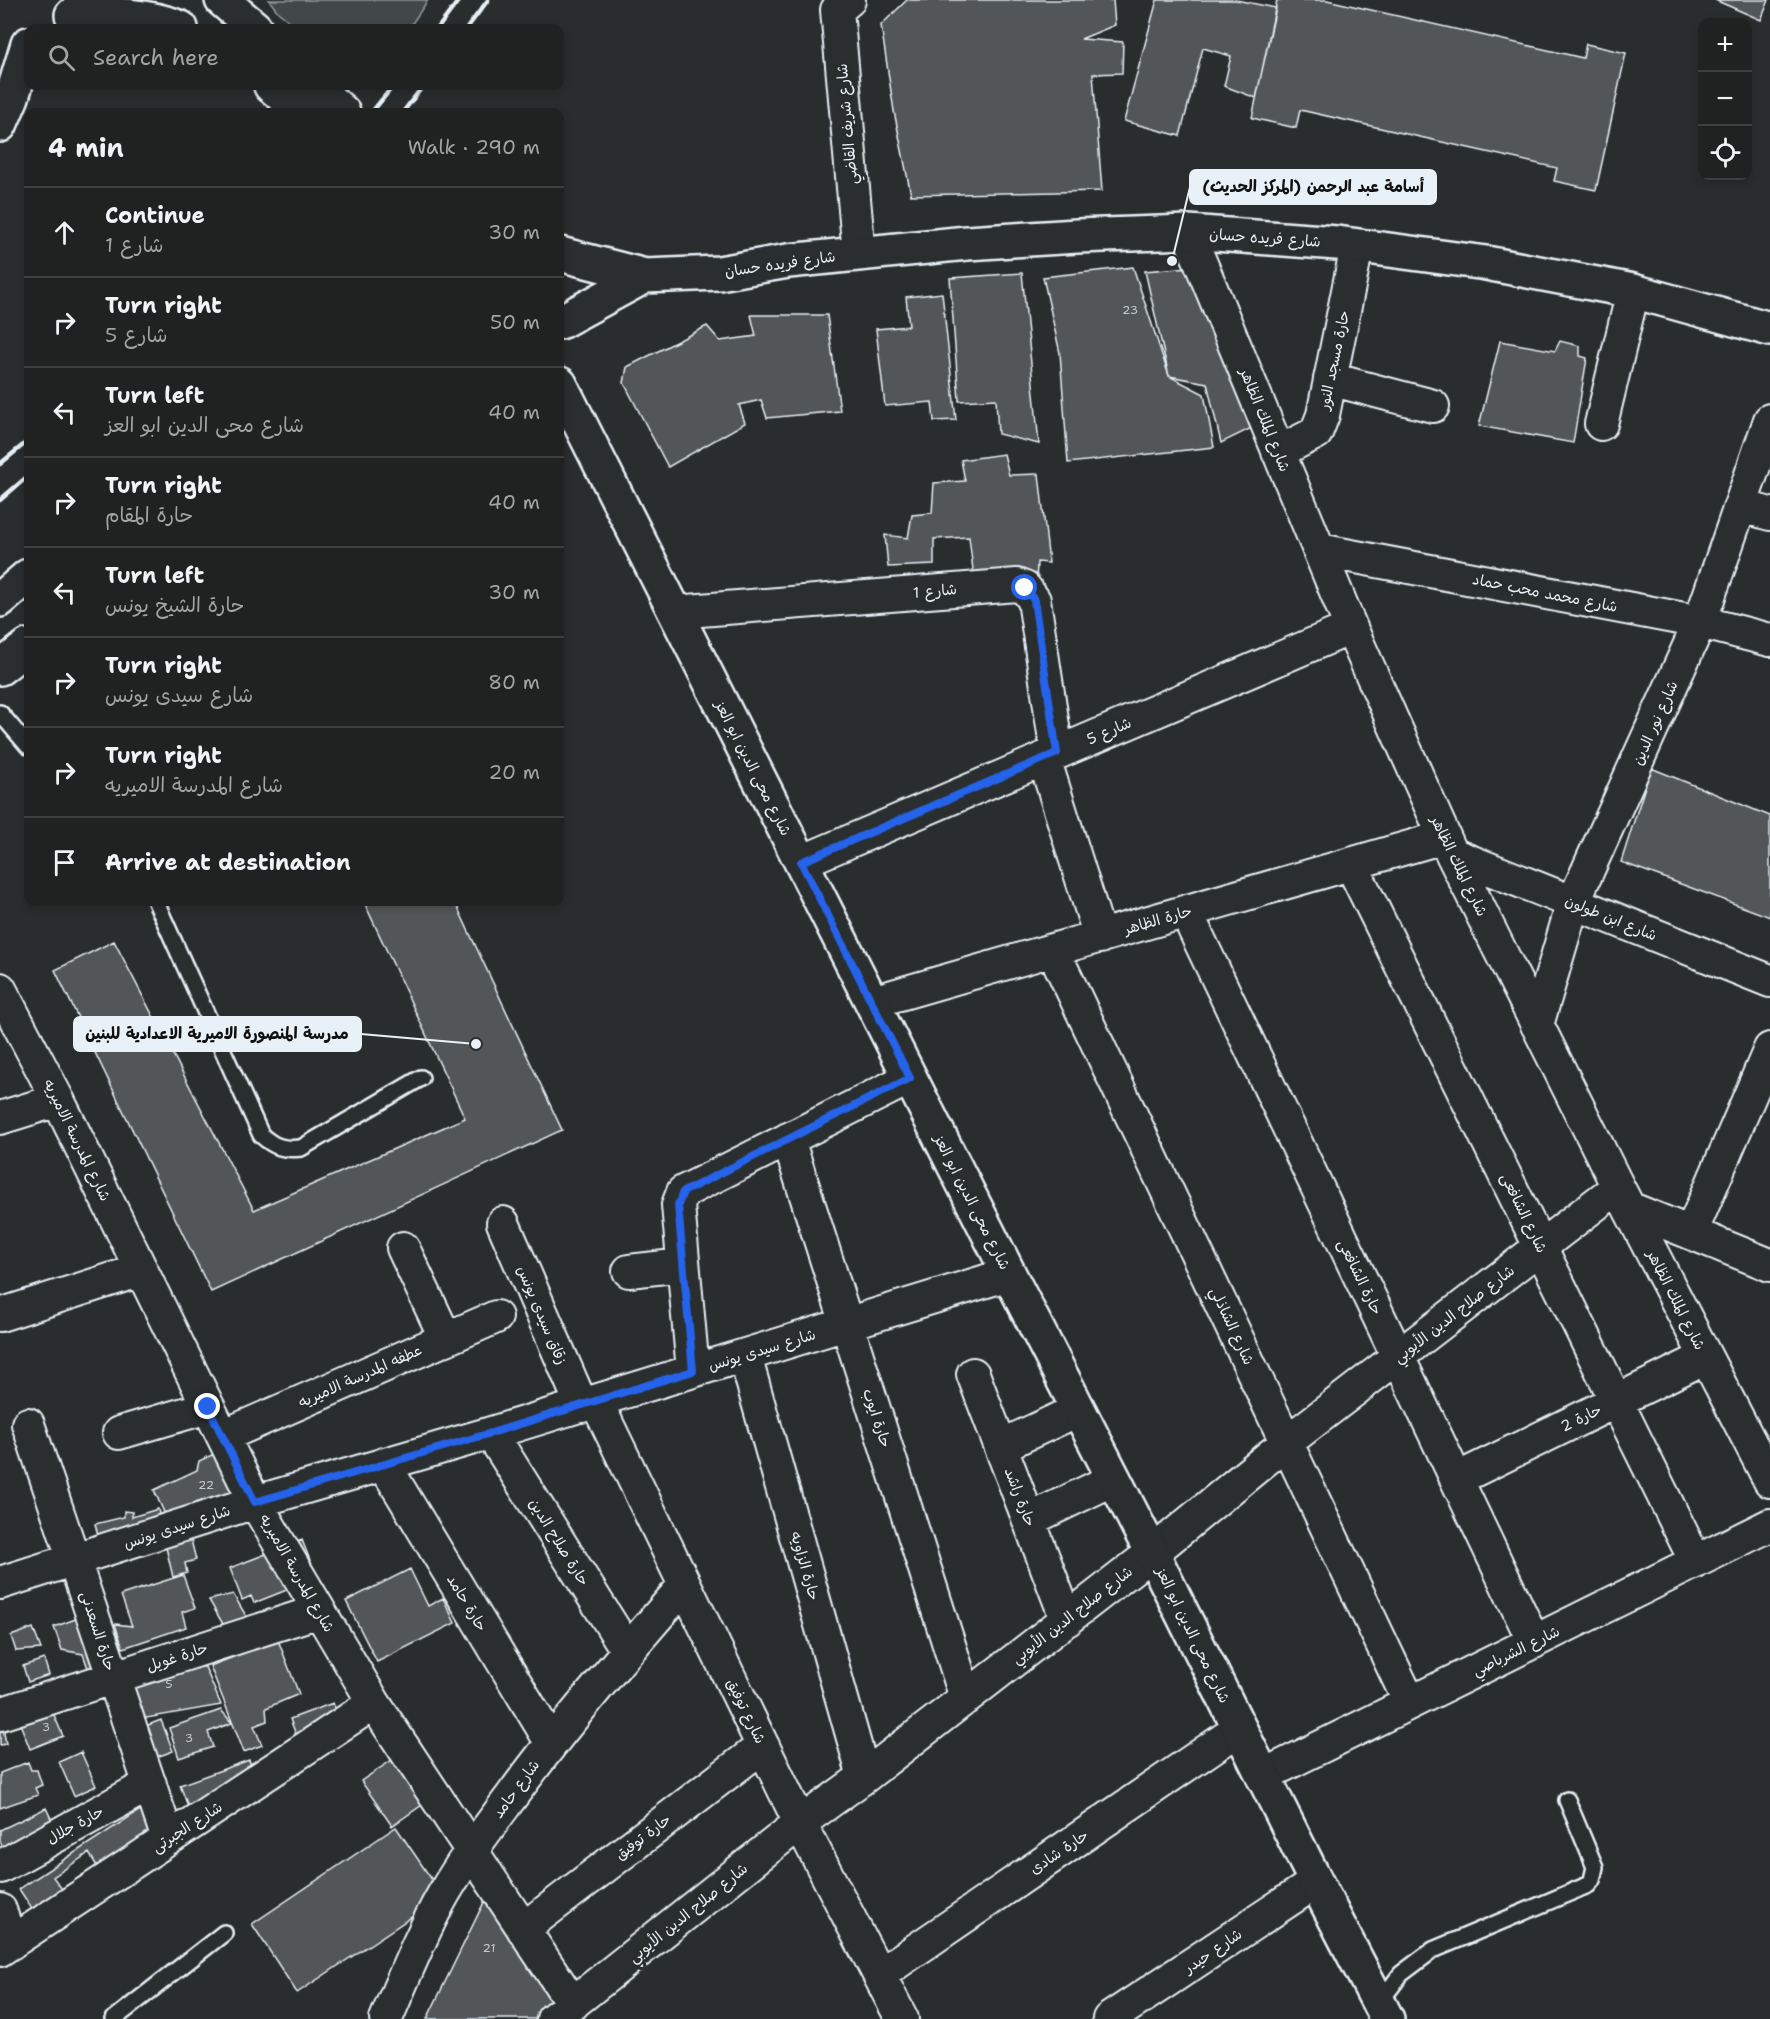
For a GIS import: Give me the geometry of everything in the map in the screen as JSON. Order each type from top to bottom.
[{"type":"main road","points":[[222,0],[250,24]]},
{"type":"main road","points":[[70,14],[121,14],[170,24]]},
{"type":"main road","points":[[0,50],[24,45]]},
{"type":"main road","points":[[0,124],[12,97],[24,57]]},
{"type":"main road","points":[[276,90],[298,108]]},
{"type":"main road","points":[[318,90],[338,108]]},
{"type":"main road","name":"شارع فريده حسان","points":[[645,276],[719,273],[788,261],[989,241],[1188,232],[1357,246],[1486,262],[1633,291],[1770,329]]},
{"type":"main road","points":[[564,255],[645,276]]},
{"type":"main road","points":[[564,320],[645,276]]},
{"type":"main road","name":"شارع محى الدين ابو العز","points":[[564,392],[1152,1553],[1262,1776],[1383,2011]]},
{"type":"main road","points":[[0,600],[24,579]]},
{"type":"main road","points":[[0,668],[24,649]]},
{"type":"street","name":"شارع شريف القاضي","points":[[849,0],[837,10],[859,254]]},
{"type":"street","name":"شارع الملك الظاهر","points":[[1188,232],[1351,628],[1448,846],[1623,1197],[1770,1481]]},
{"type":"street","name":"حارة مسجد النور","points":[[1278,452],[1316,433],[1323,415],[1357,246]]},
{"type":"street","points":[[1601,424],[1633,291]]},
{"type":"street","points":[[1330,379],[1432,406]]},
{"type":"street","name":"شارع نور الدين","points":[[1537,1025],[1573,903],[1700,622],[1755,510],[1770,420]]},
{"type":"street","name":"شارع محمد محب حماد","points":[[1319,550],[1700,622],[1770,640]]},
{"type":"street","name":"شارع 1","points":[[675,612],[1017,585],[1025,588],[1034,600],[1051,755],[1100,937]]},
{"type":"street","name":"شارع 5","points":[[801,862],[1351,628]]},
{"type":"street","name":"شارع ابن طولون","points":[[1448,846],[1573,903],[1770,981]]},
{"type":"street","name":"حارة الظاهر","points":[[872,1002],[1351,864],[1448,846]]},
{"type":"street","name":"شارع الشافعى","points":[[1351,864],[1696,1562]]},
{"type":"street","name":"حارة الشافعى","points":[[1186,912],[1534,1642]]},
{"type":"street","name":"شارع الشاذلي","points":[[1053,950],[1410,1703]]},
{"type":"street","name":"شارع المدرسة الاميريه","points":[[0,989],[58,1100],[255,1502],[375,1704],[523,1929],[563,2012]]},
{"type":"street","points":[[1691,1233],[1770,1049]]},
{"type":"street","points":[[693,1371],[678,1205],[683,1192],[910,1078]]},
{"type":"street","points":[[0,1118],[58,1100]]},
{"type":"street","name":"حارة ايوب","points":[[788,1139],[966,1698]]},
{"type":"street","points":[[1623,1197],[1691,1233],[1770,1264]]},
{"type":"street","name":"شارع صلاح الدين الأيوبي","points":[[563,2012],[800,1823],[864,1777],[1067,1620],[1287,1442],[1541,1247],[1623,1197]]},
{"type":"street","name":"زقاق سيدى يونس","points":[[503,1223],[589,1403]]},
{"type":"street","points":[[403,1248],[446,1338]]},
{"type":"street","points":[[629,1271],[683,1265]]},
{"type":"street","points":[[0,1316],[141,1270]]},
{"type":"street","name":"شارع سيدى يونس","points":[[0,1583],[255,1502],[491,1433],[1009,1274]]},
{"type":"street","name":"عطفه المدرسة الاميريه","points":[[223,1437],[496,1317]]},
{"type":"street","name":"حارة الزاويه","points":[[745,1356],[864,1777]]},
{"type":"street","name":"حارة 2","points":[[1457,1479],[1706,1357]]},
{"type":"street","name":"حارة راشد","points":[[973,1374],[1067,1620]]},
{"type":"street","name":"شارع توفيق","points":[[589,1403],[685,1585],[800,1823],[902,2019]]},
{"type":"street","points":[[119,1433],[208,1407]]},
{"type":"street","points":[[1001,1446],[1078,1410]]},
{"type":"street","name":"حارة السعدنى","points":[[28,1424],[168,1839]]},
{"type":"street","name":"حارة صلاح الدين","points":[[491,1433],[627,1650]]},
{"type":"street","name":"حارة حامد","points":[[384,1464],[551,1742]]},
{"type":"street","points":[[1029,1520],[1114,1479]]},
{"type":"street","name":"شارع الشرباصي","points":[[1262,1776],[1770,1526]]},
{"type":"street","name":"شارع حامد","points":[[386,2019],[443,1896],[471,1850],[551,1742],[627,1650],[685,1585]]},
{"type":"street","name":"حارة غويل","points":[[0,1714],[319,1611]]},
{"type":"street","name":"شارع الجبرتى","points":[[5,1947],[375,1704]]},
{"type":"street","name":"حارة شادى","points":[[879,1975],[1239,1729]]},
{"type":"street","name":"حارة توفيق","points":[[523,1929],[763,1746]]},
{"type":"street","name":"حارة جلال","points":[[0,1867],[150,1784]]},
{"type":"street","name":"شارع حيدر","points":[[1110,2019],[1316,1882]]},
{"type":"street","points":[[0,1910],[5,1947]]},
{"type":"lane","points":[[0,713],[24,741]]},
{"type":"lane","points":[[162,906],[261,1134],[272,1145],[286,1150],[301,1148],[421,1078]]},
{"type":"lane","points":[[1383,2011],[1401,1974],[1432,1950],[1588,1885],[1595,1868],[1567,1800]]},
{"type":"lane","points":[[114,2019],[224,1933]]},
{"type":"shaded area","points":[[269,0],[428,0],[412,24],[293,24],[278,12]]},
{"type":"building","points":[[907,0],[1113,0],[1115,25],[1081,39],[1123,42],[1122,73],[1093,74],[1102,191],[911,195],[894,111],[881,25]]},
{"type":"building","points":[[1157,0],[1236,0],[1276,8],[1256,98],[1224,86],[1231,56],[1203,48],[1180,136],[1124,121]]},
{"type":"building","points":[[1277,0],[1327,0],[1583,58],[1586,44],[1626,53],[1596,190],[1554,181],[1557,168],[1300,110],[1296,128],[1252,118]]},
{"type":"building","points":[[1715,0],[1769,0],[1761,20]]},
{"type":"building","points":[[1202,266],[1266,421],[1221,443],[1207,383],[1169,376],[1145,271]]},
{"type":"building","points":[[1133,267],[1169,376],[1204,394],[1214,447],[1068,463],[1060,353],[1043,277]]},
{"type":"building","points":[[1022,273],[1039,444],[998,434],[996,399],[959,401],[950,278]]},
{"type":"building","points":[[942,293],[956,420],[934,421],[932,402],[885,406],[876,329],[909,326],[906,297]]},
{"type":"building","points":[[751,315],[827,315],[840,411],[767,418],[761,400],[739,405],[745,423],[668,467],[624,383],[627,367],[707,326],[720,341],[756,336]]},
{"type":"building","points":[[1500,341],[1555,351],[1560,341],[1580,346],[1580,356],[1587,358],[1573,443],[1479,426]]},
{"type":"building","points":[[1004,454],[1009,475],[1039,474],[1049,563],[1037,562],[1036,587],[974,578],[969,537],[934,539],[934,565],[888,567],[885,535],[908,538],[912,515],[932,513],[934,483],[965,481],[961,460]]},
{"type":"building","points":[[1651,768],[1770,816],[1770,917],[1621,862]]},
{"type":"building","points":[[366,906],[457,906],[562,1130],[211,1292],[55,970],[114,941],[254,1210],[465,1118]]},
{"type":"building","points":[[229,1447],[247,1485],[168,1521],[154,1490],[197,1470],[199,1461]]},
{"type":"building","points":[[158,1509],[160,1518],[101,1547],[95,1524],[124,1517],[124,1511],[132,1512],[132,1517]]},
{"type":"building","points":[[189,1532],[196,1560],[185,1563],[187,1573],[173,1577],[164,1539]]},
{"type":"building","points":[[302,1540],[317,1578],[254,1603],[251,1596],[242,1600],[230,1568]]},
{"type":"building","points":[[410,1569],[428,1606],[443,1598],[455,1623],[377,1662],[346,1601]]},
{"type":"building","points":[[183,1575],[195,1608],[182,1612],[186,1627],[123,1648],[115,1624],[132,1626],[121,1595]]},
{"type":"building","points":[[233,1594],[248,1619],[227,1631],[209,1600]]},
{"type":"building","points":[[89,1614],[111,1675],[93,1682],[83,1654],[62,1650],[54,1627]]},
{"type":"building","points":[[33,1628],[41,1649],[16,1651],[11,1636]]},
{"type":"building","points":[[278,1640],[299,1694],[266,1708],[267,1721],[254,1726],[262,1745],[244,1752],[210,1666]]},
{"type":"building","points":[[44,1659],[49,1675],[28,1682],[23,1666]]},
{"type":"building","points":[[177,1666],[205,1667],[221,1705],[141,1719],[132,1674]]},
{"type":"building","points":[[333,1703],[345,1735],[307,1763],[290,1719]]},
{"type":"building","points":[[51,1708],[63,1736],[30,1749],[19,1721]]},
{"type":"building","points":[[221,1710],[232,1723],[208,1732],[213,1747],[179,1758],[169,1728]]},
{"type":"building","points":[[161,1720],[173,1751],[154,1758],[143,1727]]},
{"type":"building","points":[[3,1727],[6,1744],[0,1745],[0,1728]]},
{"type":"building","points":[[81,1752],[96,1786],[74,1796],[59,1762]]},
{"type":"building","points":[[398,1756],[429,1800],[392,1826],[361,1781]]},
{"type":"building","points":[[249,1760],[253,1770],[196,1828],[180,1785]]},
{"type":"building","points":[[28,1762],[31,1770],[37,1770],[42,1785],[35,1788],[38,1795],[0,1808],[0,1773]]},
{"type":"building","points":[[146,1806],[165,1835],[103,1876],[89,1853],[53,1877],[62,1889],[32,1909],[19,1889]]},
{"type":"building","points":[[46,1808],[55,1827],[5,1851],[0,1841],[0,1830]]},
{"type":"building","points":[[396,1827],[443,1896],[297,1993],[252,1924]]},
{"type":"building","points":[[490,1890],[572,2008],[556,2019],[427,2019]]},
{"type":"railway","points":[[441,24],[459,0]]},
{"type":"railway","points":[[470,24],[488,0]]},
{"type":"railway","points":[[375,108],[390,90]]},
{"type":"railway","points":[[406,108],[420,90]]},
{"type":"railway","points":[[0,464],[24,444]]},
{"type":"railway","points":[[0,500],[24,479]]},
{"type":"place","name":"أسامة عبد الرحمن (المركز الحديث)","points":[[1172,261]]},
{"type":"place","name":"مدرسة المنصورة الاميرية الاعدادية للبنين","points":[[476,1044]]},
{"type":"route","points":[[208,1407],[255,1502],[693,1371],[678,1205],[683,1192],[910,1078],[801,862],[1057,753],[1034,600],[1025,588]]}]
